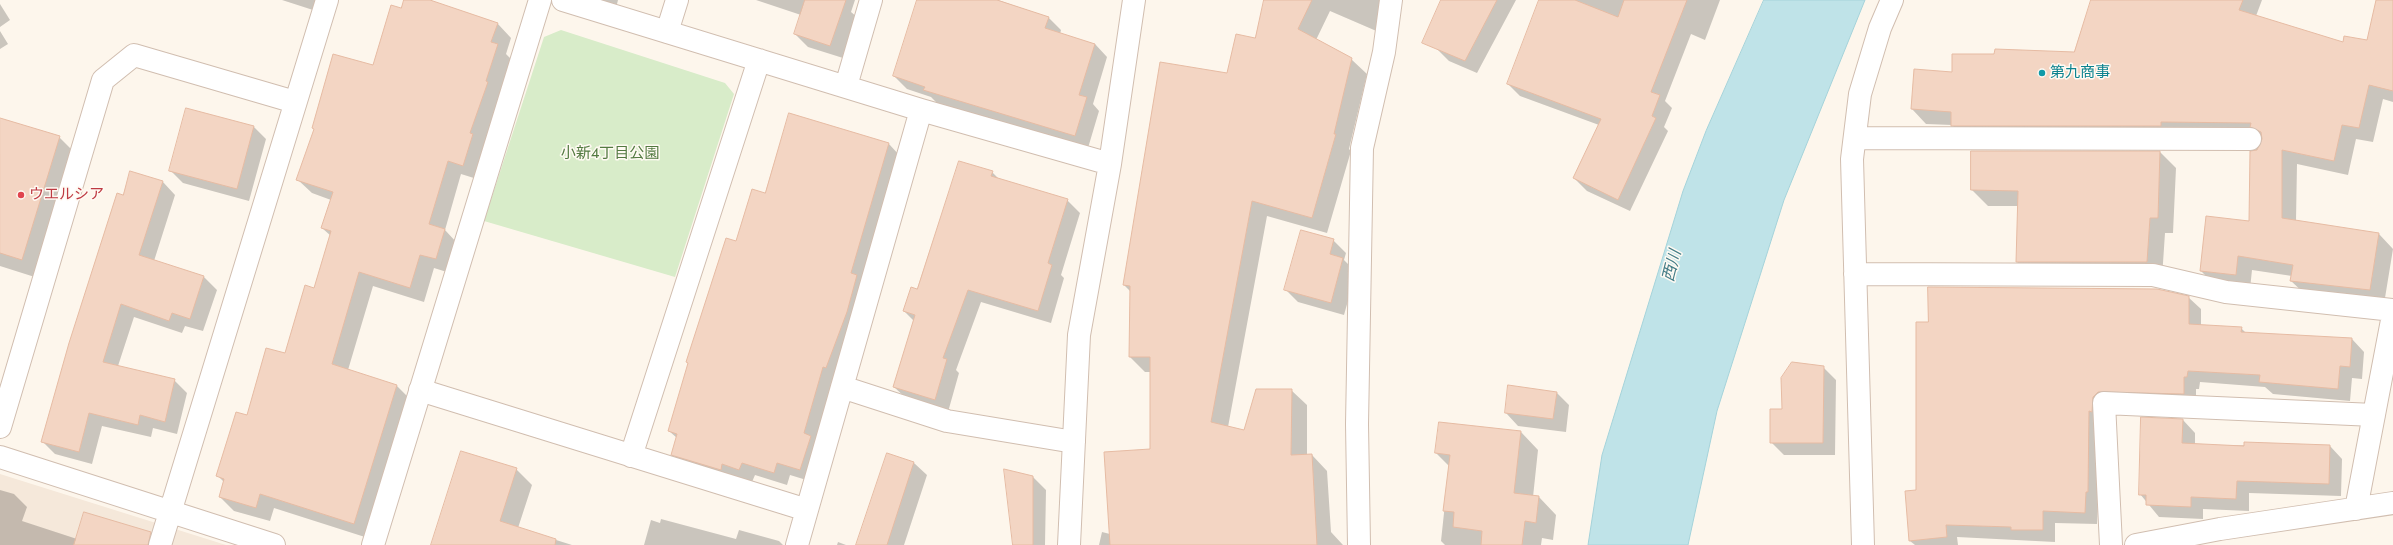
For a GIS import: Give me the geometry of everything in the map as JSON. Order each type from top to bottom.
[{"type":"street","points":[[160,545],[327,0]]},
{"type":"street","points":[[373,545],[540,0]]},
{"type":"street","points":[[563,0],[921,110],[1110,164]]},
{"type":"street","points":[[667,32],[677,0]]},
{"type":"street","points":[[846,86],[871,0]]},
{"type":"street","points":[[1069,545],[1079,335],[1110,164],[1134,0]]},
{"type":"street","points":[[1359,545],[1357,424],[1362,148],[1384,52],[1391,0]]},
{"type":"street","points":[[1863,545],[1852,159],[1860,94],[1880,28],[1892,0]]},
{"type":"street","points":[[0,427],[103,80],[134,56],[295,102]]},
{"type":"street","points":[[631,456],[759,60]]},
{"type":"street","points":[[797,545],[921,110]]},
{"type":"street","points":[[1855,138],[2250,140]]},
{"type":"street","points":[[1855,274],[2153,275],[2226,292],[2393,310]]},
{"type":"street","points":[[2356,509],[2393,315]]},
{"type":"street","points":[[842,387],[947,421],[1074,442]]},
{"type":"street","points":[[420,390],[807,510]]},
{"type":"street","points":[[2111,545],[2104,402],[2374,415]]},
{"type":"street","points":[[0,457],[274,545]]},
{"type":"street","points":[[2136,545],[2221,537],[2356,509],[2393,503]]},
{"type":"shaded area","points":[[0,474],[226,545],[0,545]]},
{"type":"green space","name":"小新4丁目公園","points":[[561,30],[725,83],[734,94],[675,277],[484,221],[544,37]]},
{"type":"water","name":"西川","points":[[1764,0],[1865,0],[1784,200],[1717,411],[1688,545],[1588,545],[1602,455],[1683,191],[1706,131]]},
{"type":"building","points":[[404,0],[430,0],[498,23],[491,42],[498,44],[486,81],[488,82],[470,133],[473,134],[463,166],[448,161],[429,224],[445,229],[436,259],[420,255],[410,288],[359,272],[332,364],[397,385],[354,524],[260,494],[256,508],[219,497],[224,479],[216,476],[236,412],[247,415],[266,348],[285,353],[305,285],[314,288],[331,231],[321,228],[333,192],[296,180],[314,129],[312,128],[333,54],[373,65],[391,5],[401,8]]},
{"type":"building","points":[[805,0],[846,0],[830,46],[794,34]]},
{"type":"building","points":[[917,0],[997,0],[1049,17],[1045,28],[1095,44],[1079,95],[1087,97],[1075,136],[923,90],[925,87],[893,76]]},
{"type":"building","points":[[1264,0],[1312,0],[1298,29],[1352,58],[1334,134],[1336,134],[1312,218],[1252,201],[1211,422],[1244,430],[1256,389],[1292,389],[1291,455],[1312,454],[1317,545],[1110,545],[1104,452],[1150,449],[1150,357],[1129,357],[1130,286],[1123,285],[1160,62],[1227,73],[1236,34],[1255,38]]},
{"type":"building","points":[[1441,0],[1497,0],[1465,61],[1422,43]]},
{"type":"building","points":[[1539,0],[1575,0],[1618,17],[1624,0],[1687,0],[1651,92],[1660,95],[1652,116],[1656,118],[1618,200],[1573,178],[1601,119],[1507,84]]},
{"type":"building","points":[[2091,0],[2243,0],[2239,10],[2343,42],[2344,36],[2367,40],[2376,0],[2393,0],[2393,91],[2369,85],[2359,128],[2342,125],[2334,161],[2282,150],[2282,218],[2379,233],[2370,290],[2290,281],[2293,265],[2238,256],[2236,275],[2200,271],[2206,216],[2249,221],[2250,151],[2257,150],[2262,139],[2261,132],[2250,127],[2251,123],[2161,122],[2161,126],[1951,126],[1951,112],[1911,109],[1914,69],[1952,72],[1952,54],[1994,54],[1995,49],[2074,52]]},
{"type":"building","points":[[186,108],[254,126],[237,189],[169,171]]},
{"type":"building","points":[[789,113],[889,143],[851,273],[857,275],[847,312],[826,368],[823,367],[804,433],[811,436],[800,470],[777,463],[774,473],[742,463],[739,470],[722,464],[721,470],[671,455],[677,434],[668,431],[688,363],[686,362],[726,238],[736,241],[752,189],[765,193]]},
{"type":"building","name":"ウエルシア","points":[[0,118],[60,136],[22,260],[0,253]]},
{"type":"building","points":[[1971,151],[2160,151],[2158,218],[2150,218],[2147,262],[2016,262],[2018,191],[1971,190]]},
{"type":"building","points":[[959,161],[993,171],[991,176],[1068,199],[1048,263],[1052,265],[1038,311],[968,290],[943,358],[947,359],[935,400],[893,387],[915,315],[903,311],[911,287],[917,289]]},
{"type":"building","points":[[130,171],[163,181],[139,255],[204,276],[190,319],[172,313],[169,321],[121,304],[103,362],[175,379],[165,422],[140,415],[138,425],[89,413],[79,452],[41,442],[69,343],[117,193],[123,195]]},
{"type":"building","points":[[1301,230],[1334,239],[1330,254],[1343,258],[1331,303],[1284,290]]},
{"type":"building","points":[[1928,287],[2157,289],[2189,296],[2189,324],[2242,327],[2241,332],[2352,338],[2350,367],[2340,366],[2338,389],[2259,382],[2260,375],[2188,371],[2187,377],[2184,377],[2184,394],[2098,392],[2093,397],[2092,412],[2089,411],[2088,492],[2086,492],[2085,513],[2043,511],[2043,530],[2011,530],[2011,527],[1946,525],[1947,537],[1909,541],[1905,491],[1916,490],[1916,322],[1928,322]]},
{"type":"building","points":[[1792,362],[1824,366],[1823,443],[1770,443],[1770,409],[1782,409],[1781,378]]},
{"type":"building","points":[[1508,385],[1557,392],[1553,419],[1505,413]]},
{"type":"building","points":[[2141,417],[2183,419],[2182,443],[2244,446],[2244,442],[2330,445],[2329,484],[2237,481],[2236,499],[2191,497],[2191,507],[2146,505],[2146,495],[2139,495]]},
{"type":"building","points":[[1439,422],[1521,431],[1514,493],[1539,496],[1536,523],[1525,521],[1522,545],[1481,545],[1482,531],[1453,527],[1454,512],[1443,511],[1450,455],[1435,453]]},
{"type":"building","points":[[461,451],[517,468],[500,521],[556,539],[555,545],[431,545]]},
{"type":"building","points":[[887,453],[914,462],[887,545],[856,545]]},
{"type":"building","points":[[1004,469],[1033,476],[1033,545],[1013,545]]},
{"type":"building","points":[[84,512],[151,532],[148,545],[74,545]]},
{"type":"place","name":"第九商事","points":[[2042,73]]},
{"type":"place","name":"ウエルシア","points":[[21,195]]}]
